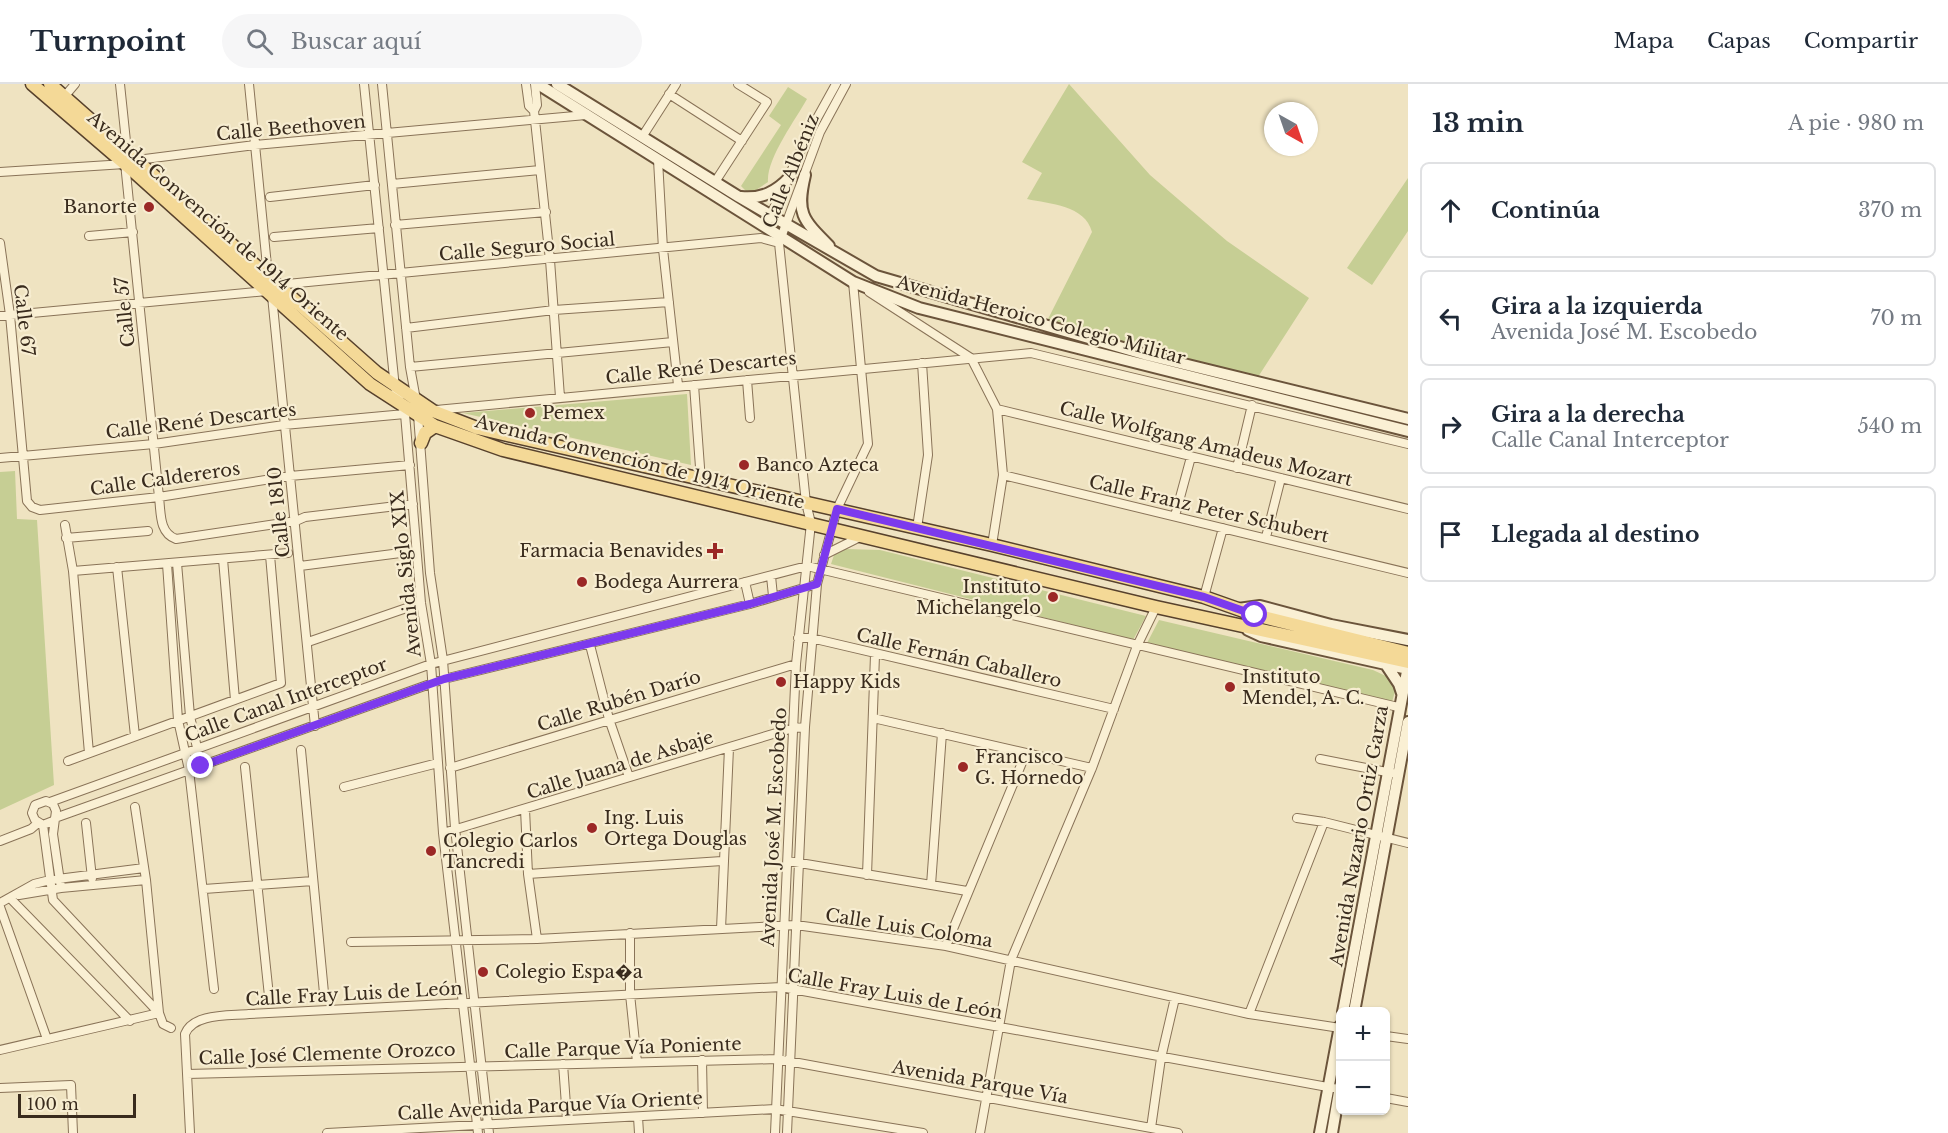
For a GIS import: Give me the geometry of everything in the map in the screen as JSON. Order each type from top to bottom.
[{"type":"main road","name":"Avenida Convención de 1914 Oriente","points":[[50,84],[126,157],[271,287],[395,388],[433,411],[477,428],[701,481],[837,509],[992,545],[1204,597],[1237,609],[1254,621],[1408,667]]},
{"type":"main road","name":"Avenida Convención de 1914 Oriente","points":[[34,87],[126,157],[138,160],[370,384],[403,409],[435,426],[503,450],[1156,607],[1236,624],[1254,621],[1408,653]]},
{"type":"main road","points":[[421,443],[425,433],[435,426]]},
{"type":"street","points":[[64,97],[75,84]]},
{"type":"street","name":"Calle 57","points":[[120,84],[139,302],[164,530],[168,536],[176,539],[296,521]]},
{"type":"street","name":"Calle 1810","points":[[249,84],[296,521],[315,726]]},
{"type":"street","name":"Avenida Siglo XIX","points":[[364,84],[395,388],[403,409],[410,465],[421,603],[430,664],[443,833],[478,1129]]},
{"type":"street","name":"Avenida Siglo XIX","points":[[382,84],[410,367],[419,416],[430,573],[443,660],[455,828],[489,1133]]},
{"type":"street","points":[[526,84],[529,106],[534,115],[546,212],[560,397]]},
{"type":"street","points":[[534,115],[537,105],[537,84]]},
{"type":"street","name":"Avenida Heroico Colegio Militar","points":[[537,84],[765,227],[780,239],[853,282],[919,308],[1408,431]]},
{"type":"street","name":"Avenida Heroico Colegio Militar","points":[[557,84],[769,215],[843,258],[890,281],[1136,351],[1408,419]]},
{"type":"street","points":[[642,137],[676,84]]},
{"type":"street","points":[[715,182],[766,102],[738,84]]},
{"type":"street","name":"Calle Albéniz","points":[[765,227],[810,131],[837,84]]},
{"type":"street","name":"Calle Albéniz","points":[[811,523],[806,503],[791,374],[780,239],[820,132],[846,84]]},
{"type":"street","points":[[669,94],[742,141]]},
{"type":"street","name":"Calle Beethoven","points":[[138,160],[255,145],[369,136],[534,115],[586,115]]},
{"type":"street","points":[[0,172],[126,157]]},
{"type":"street","points":[[658,160],[663,249],[678,386]]},
{"type":"street","points":[[392,184],[540,170]]},
{"type":"street","points":[[805,175],[800,196],[801,213],[817,233],[843,258]]},
{"type":"street","points":[[739,197],[763,196],[774,192],[790,177]]},
{"type":"street","points":[[270,197],[375,185]]},
{"type":"street","points":[[395,225],[546,212]]},
{"type":"street","points":[[274,237],[379,228]]},
{"type":"street","points":[[89,236],[133,232]]},
{"type":"street","name":"Calle Seguro Social","points":[[0,316],[385,275],[761,238],[780,239]]},
{"type":"street","name":"Calle 67","points":[[0,243],[10,315],[27,501],[32,507]]},
{"type":"street","points":[[853,282],[971,358],[997,409],[1003,475],[992,545]]},
{"type":"street","name":"Avenida José M. Escobedo","points":[[787,1133],[806,727],[811,638],[817,584],[837,509],[868,444],[859,368],[853,282]]},
{"type":"street","points":[[406,328],[554,310],[669,302]]},
{"type":"street","points":[[410,367],[557,351],[673,342]]},
{"type":"street","name":"Avenida Heroico Colegio Militar","points":[[971,358],[1031,353],[1408,444]]},
{"type":"street","name":"Calle René Descartes","points":[[433,411],[971,358]]},
{"type":"street","points":[[916,528],[928,455],[921,363]]},
{"type":"street","points":[[747,380],[750,418]]},
{"type":"street","points":[[694,385],[701,481]]},
{"type":"street","points":[[1237,468],[1252,405]]},
{"type":"street","name":"Calle René Descartes","points":[[0,458],[154,444],[403,409]]},
{"type":"street","name":"Calle Wolfgang Amadeus Mozart","points":[[997,409],[1408,509]]},
{"type":"street","points":[[1175,516],[1191,457]]},
{"type":"street","name":"Calle Caldereros","points":[[32,507],[40,510],[159,497],[290,476],[410,465]]},
{"type":"street","name":"Calle Franz Peter Schubert","points":[[1003,475],[1408,573]]},
{"type":"street","points":[[1266,537],[1281,478]]},
{"type":"street","points":[[296,521],[305,517],[413,504]]},
{"type":"street","name":"Avenida José M. Escobedo","points":[[775,1133],[796,664],[811,523]]},
{"type":"street","points":[[65,525],[73,571],[89,753]]},
{"type":"street","points":[[1204,597],[1223,528]]},
{"type":"street","points":[[66,538],[147,531]]},
{"type":"street","points":[[824,555],[862,536]]},
{"type":"street","points":[[300,566],[416,551]]},
{"type":"street","points":[[73,571],[288,553]]},
{"type":"street","points":[[69,761],[281,683],[270,555]]},
{"type":"street","points":[[223,558],[235,700]]},
{"type":"street","points":[[177,563],[190,716],[201,766]]},
{"type":"street","points":[[167,564],[178,720],[189,770],[214,989]]},
{"type":"street","points":[[807,566],[1398,707]]},
{"type":"street","name":"Calle Canal Interceptor","points":[[50,802],[430,664],[807,566]]},
{"type":"street","points":[[117,567],[135,736]]},
{"type":"street","points":[[771,576],[773,596]]},
{"type":"street","points":[[745,582],[750,604]]},
{"type":"street","name":"Calle Canal Interceptor","points":[[54,820],[430,683],[590,645],[750,604],[817,584]]},
{"type":"street","points":[[308,642],[421,603]]},
{"type":"street","name":"Avenida Convención de 1914 Oriente","points":[[1237,609],[1260,606],[1331,625],[1408,640]]},
{"type":"street","points":[[981,1133],[985,1098],[1011,960],[1092,768],[1137,646],[1156,607]]},
{"type":"street","name":"Avenida Convención de 1914 Oriente","points":[[1236,624],[1261,636],[1408,667]]},
{"type":"street","points":[[1393,638],[1408,631]]},
{"type":"street","name":"Calle Fernán Caballero","points":[[798,638],[811,638],[875,655],[1114,709]]},
{"type":"street","points":[[590,645],[609,719],[629,777]]},
{"type":"street","points":[[867,875],[875,655]]},
{"type":"street","points":[[1385,663],[1400,684],[1402,693]]},
{"type":"street","name":"Calle Rubén Darío","points":[[450,768],[796,664]]},
{"type":"street","name":"Avenida Nazario Ortiz Garza","points":[[1355,1007],[1398,707],[1408,667]]},
{"type":"street","points":[[873,718],[1092,768]]},
{"type":"street","name":"Avenida Nazario Ortiz Garza","points":[[1344,1007],[1380,837],[1400,774],[1408,722]]},
{"type":"street","name":"Calle Juana de Asbaje","points":[[443,833],[793,728],[806,727]]},
{"type":"street","points":[[931,885],[942,733]]},
{"type":"street","points":[[721,928],[722,861],[729,748]]},
{"type":"street","points":[[301,750],[324,993]]},
{"type":"street","points":[[946,946],[1026,753]]},
{"type":"street","points":[[1320,759],[1400,774]]},
{"type":"street","points":[[344,787],[438,763]]},
{"type":"street","points":[[245,767],[269,996]]},
{"type":"street","points":[[61,888],[54,820],[56,811],[50,802],[42,801],[35,805],[32,813],[41,824],[53,900],[159,1013]]},
{"type":"street","points":[[135,807],[146,880],[159,1013],[163,1024],[171,1028]]},
{"type":"street","points":[[525,809],[528,874],[537,939]]},
{"type":"street","points":[[1297,818],[1324,822],[1408,843]]},
{"type":"street","points":[[0,841],[54,820]]},
{"type":"street","points":[[1249,1014],[1324,822]]},
{"type":"street","points":[[86,823],[93,885]]},
{"type":"street","points":[[528,874],[722,861]]},
{"type":"street","points":[[788,861],[967,891]]},
{"type":"street","points":[[47,1039],[0,905],[34,884],[59,878],[144,868]]},
{"type":"street","points":[[12,897],[61,888],[146,880]]},
{"type":"street","points":[[204,889],[313,881]]},
{"type":"street","points":[[12,897],[130,1021]]},
{"type":"street","name":"Calle Luis Coloma","points":[[351,942],[456,938],[537,939],[785,924],[946,946],[1249,1014],[1336,1026]]},
{"type":"street","points":[[630,933],[630,994],[637,1062]]},
{"type":"street","name":"Calle Fray Luis de León","points":[[187,1074],[185,1034],[189,1026],[198,1020],[249,1014],[781,987],[1161,1058],[1336,1088]]},
{"type":"street","points":[[1151,1128],[1161,1058],[1175,998]]},
{"type":"street","points":[[0,1050],[159,1013]]},
{"type":"street","points":[[1390,1037],[1408,1040]]},
{"type":"street","name":"Calle Parque Vía Poniente","points":[[469,1065],[777,1059]]},
{"type":"street","name":"Avenida Parque Vía","points":[[777,1059],[1178,1133]]},
{"type":"street","points":[[702,1060],[703,1113]]},
{"type":"street","points":[[563,1064],[567,1119]]},
{"type":"street","name":"Calle José Clemente Orozco","points":[[187,1074],[469,1065]]},
{"type":"street","points":[[187,1074],[190,1133]]},
{"type":"street","points":[[0,1088],[71,1085],[73,1133]]},
{"type":"street","points":[[1320,1133],[1336,1093]]},
{"type":"street","points":[[1390,1099],[1408,1102]]},
{"type":"street","points":[[1332,1133],[1336,1103]]},
{"type":"street","name":"Calle Avenida Parque Vía Oriente","points":[[327,1133],[478,1129],[489,1124],[775,1109],[923,1133]]},
{"type":"street","points":[[638,1117],[639,1133]]},
{"type":"green space","points":[[1069,84],[1150,175],[1227,241],[1309,298],[1258,377],[1126,345],[1048,319],[1092,232],[1082,216],[1074,211],[1066,207],[1027,199],[1042,173],[1022,162]]},
{"type":"green space","points":[[788,87],[807,99],[777,151],[768,182],[753,192],[746,191],[741,186],[781,125],[769,116]]},
{"type":"green space","points":[[1408,178],[1408,231],[1372,285],[1347,268]]},
{"type":"green space","points":[[687,394],[691,465],[463,413]]},
{"type":"green space","points":[[15,471],[17,519],[37,520],[54,785],[0,810],[0,472]]},
{"type":"green space","points":[[846,549],[880,550],[1146,616],[1133,640],[831,564],[834,555]]},
{"type":"green space","points":[[1159,620],[1373,670],[1388,677],[1396,688],[1392,702],[1147,643]]},
{"type":"place","name":"Banorte","points":[[149,207]]},
{"type":"place","name":"Pemex","points":[[530,413]]},
{"type":"place","name":"Banco Azteca","points":[[744,465]]},
{"type":"place","name":"Farmacia Benavides","points":[[715,551]]},
{"type":"place","name":"Bodega Aurrera","points":[[582,582]]},
{"type":"place","name":"Instituto Michelangelo","points":[[1053,597]]},
{"type":"place","name":"Happy Kids","points":[[781,682]]},
{"type":"place","name":"Instituto Mendel, A. C.","points":[[1230,687]]},
{"type":"place","name":"Francisco G. Hornedo","points":[[963,767]]},
{"type":"place","name":"Ing. Luis Ortega Douglas","points":[[592,828]]},
{"type":"place","name":"Colegio Carlos Tancredi","points":[[431,851]]},
{"type":"place","name":"Colegio Espa�a","points":[[483,972]]},
{"type":"route","points":[[201,766],[444,679],[590,645],[750,604],[817,584],[837,509],[1204,597],[1255,615]]}]
